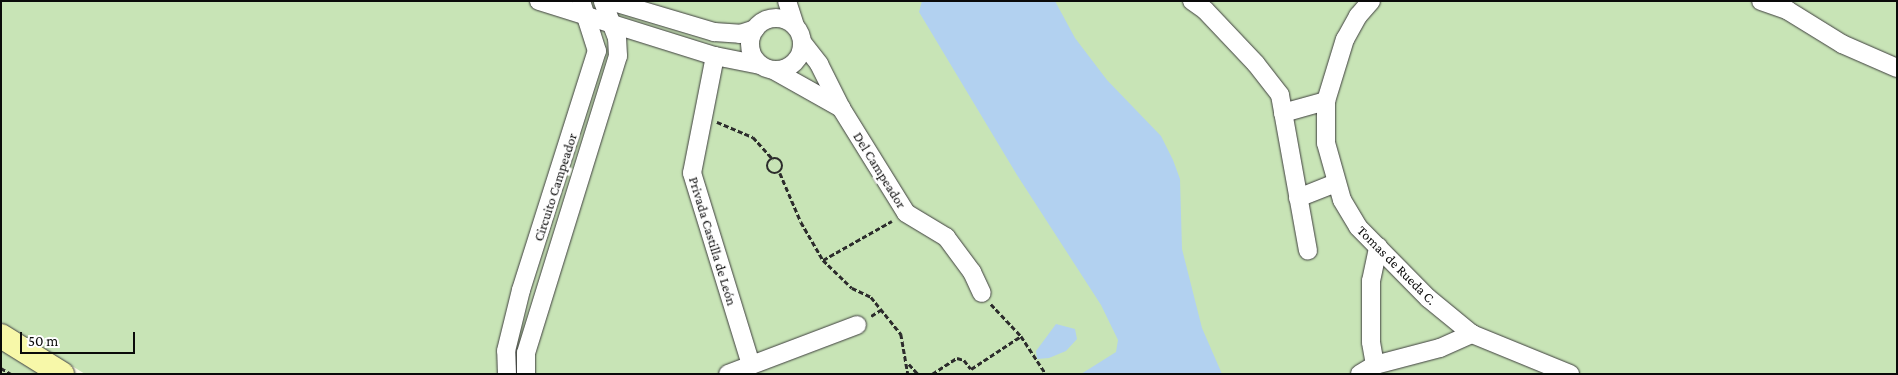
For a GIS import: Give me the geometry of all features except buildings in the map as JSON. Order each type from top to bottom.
[{"type":"main road","points":[[1,336],[62,374]]},
{"type":"street","name":"Del Campeador","points":[[539,1],[584,9],[610,23],[715,56],[768,68],[841,108]]},
{"type":"street","name":"Circuito Campeador","points":[[526,374],[526,353],[618,56],[619,47],[603,1]]},
{"type":"street","points":[[610,1],[714,32],[740,34],[758,26],[778,18],[798,34],[798,58],[784,69],[768,68],[750,44],[758,26],[775,1]]},
{"type":"street","name":"Del Campeador","points":[[787,1],[798,34],[830,81],[841,108],[906,212],[914,220],[946,237],[967,265],[982,293]]},
{"type":"street","points":[[1192,1],[1205,10],[1256,64],[1280,95],[1308,250]]},
{"type":"street","name":"Tomas de Rueda C.","points":[[1371,1],[1358,16],[1345,39],[1326,102],[1326,143],[1336,183],[1358,227],[1428,298],[1472,334],[1570,374]]},
{"type":"street","points":[[1761,1],[1787,10],[1842,44],[1897,68]]},
{"type":"street","name":"Circuito Campeador","points":[[507,374],[506,351],[597,51],[584,9]]},
{"type":"street","points":[[618,56],[635,41],[650,35]]},
{"type":"street","name":"Privada Castilla de León","points":[[715,56],[692,173],[751,365]]},
{"type":"street","points":[[1283,113],[1326,102]]},
{"type":"street","points":[[1298,198],[1336,183]]},
{"type":"street","points":[[539,238],[560,246]]},
{"type":"street","points":[[1375,364],[1371,342],[1371,281],[1378,247]]},
{"type":"street","points":[[728,374],[857,325]]},
{"type":"street","points":[[1360,374],[1375,364],[1440,348],[1472,334]]},
{"type":"path","points":[[704,117],[753,137],[773,158],[782,162],[780,172],[801,222],[823,260],[852,288],[871,297],[887,313],[901,334],[909,364],[908,374]]},
{"type":"path","points":[[773,158],[767,169],[773,174],[780,172]]},
{"type":"path","points":[[823,260],[906,212]]},
{"type":"path","points":[[982,293],[1021,336],[1046,374]]},
{"type":"path","points":[[932,374],[956,358],[964,360],[971,369],[1021,336]]},
{"type":"path","points":[[909,364],[918,374]]},
{"type":"path","points":[[1,368],[11,374]]},
{"type":"green space","points":[[1,1],[1897,1],[1897,374],[85,374],[1,322]]},
{"type":"green space","points":[[1,348],[41,374],[1,374]]},
{"type":"water","points":[[922,1],[1055,1],[1075,38],[1107,80],[1161,136],[1173,160],[1180,179],[1182,249],[1202,328],[1222,374],[1081,374],[1116,352],[1118,340],[1101,305],[1017,175],[919,12]]},
{"type":"water","points":[[1056,324],[1075,329],[1077,339],[1066,351],[1049,358],[1037,359],[1036,351]]}]
